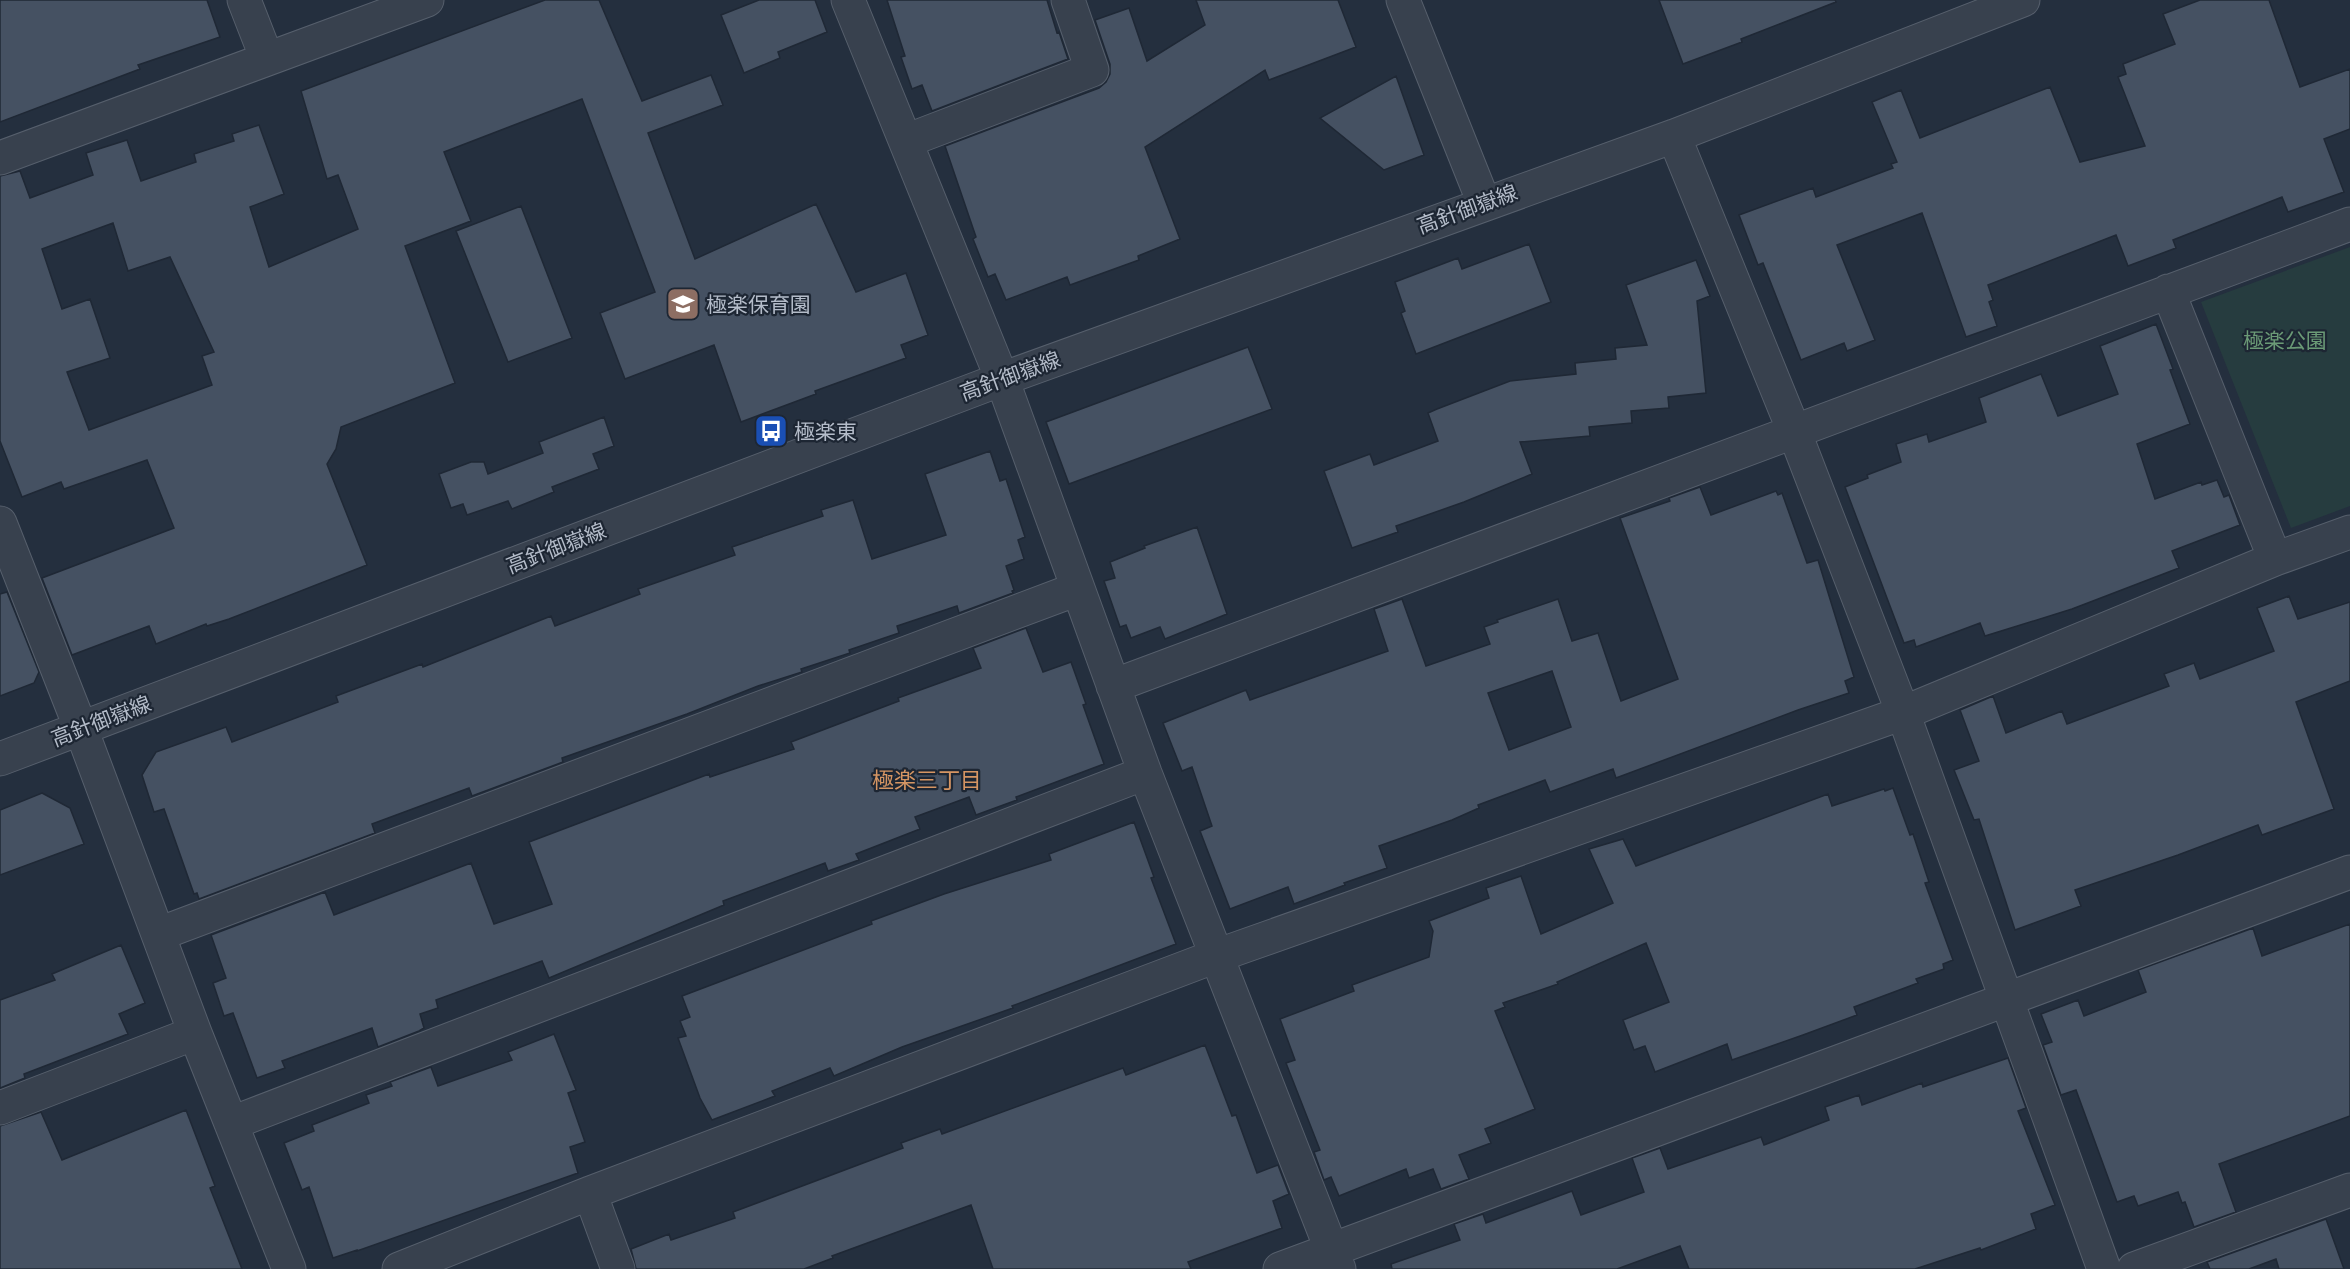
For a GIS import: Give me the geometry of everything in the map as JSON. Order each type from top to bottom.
[{"type":"street","points":[[244,0],[267,59]]},
{"type":"street","points":[[0,158],[427,0]]},
{"type":"street","points":[[848,0],[1002,379],[1145,773],[1335,1259]]},
{"type":"street","points":[[906,141],[1092,70],[1068,0]]},
{"type":"street","points":[[1403,0],[1484,203]]},
{"type":"street","name":"高針御嶽線","points":[[0,759],[1002,379],[1674,136],[2023,0]]},
{"type":"street","points":[[1674,136],[1794,431],[1903,713],[2104,1269]]},
{"type":"street","points":[[1113,686],[2350,224]]},
{"type":"street","points":[[2168,291],[2275,559]]},
{"type":"street","points":[[0,523],[81,729],[195,1033],[289,1269]]},
{"type":"street","points":[[399,1269],[590,1193],[1216,956],[1903,713],[2275,559],[2350,532]]},
{"type":"street","points":[[159,934],[1077,589]]},
{"type":"street","points":[[232,1123],[1145,773]]},
{"type":"street","points":[[1280,1269],[1335,1259],[2006,1000],[2350,872]]},
{"type":"street","points":[[0,1108],[195,1033]]},
{"type":"street","points":[[2134,1269],[2350,1190]]},
{"type":"street","points":[[590,1193],[618,1269]]},
{"type":"green space","name":"極楽公園","points":[[2350,247],[2350,506],[2291,528],[2201,302]]},
{"type":"building","points":[[0,0],[207,0],[220,37],[138,65],[140,69],[0,122]]},
{"type":"building","points":[[545,0],[599,0],[642,101],[711,75],[723,105],[648,133],[695,259],[816,204],[856,292],[906,273],[928,335],[901,345],[906,358],[815,391],[816,394],[741,422],[714,345],[625,379],[600,313],[655,292],[582,99],[444,152],[471,221],[405,246],[455,383],[341,427],[336,449],[327,464],[367,565],[229,619],[207,626],[206,624],[156,644],[149,626],[72,655],[42,578],[174,528],[147,460],[64,489],[61,482],[22,497],[0,441],[0,176],[20,171],[30,198],[93,175],[86,153],[127,140],[141,181],[196,162],[194,154],[234,141],[232,134],[259,125],[284,194],[250,207],[269,267],[358,229],[338,175],[327,179],[301,91]],"holes":[[[113,223],[128,271],[170,257],[214,352],[202,356],[212,385],[89,430],[67,372],[110,358],[90,299],[62,309],[42,249]]]},
{"type":"building","points":[[759,0],[815,0],[827,32],[778,52],[780,58],[744,73],[721,15]]},
{"type":"building","points":[[887,0],[1047,0],[1068,59],[932,111],[922,85],[912,89],[901,57],[905,56]]},
{"type":"building","points":[[1196,0],[1338,0],[1356,47],[1269,80],[1265,70],[1145,147],[1180,239],[1138,256],[1139,260],[1070,285],[1067,277],[1006,300],[995,274],[988,277],[973,239],[976,237],[945,146],[1099,88],[1110,74],[1110,64],[1095,20],[1129,8],[1147,61],[1205,25]]},
{"type":"building","points":[[1659,0],[1835,0],[1836,2],[1683,64]]},
{"type":"building","points":[[2200,0],[2269,0],[2300,87],[2350,69],[2350,129],[2324,139],[2344,192],[2288,212],[2282,197],[2173,240],[2176,248],[2128,266],[2116,235],[1988,285],[1993,300],[1989,302],[1997,326],[1966,337],[1922,213],[1837,245],[1875,340],[1847,351],[1844,343],[1801,360],[1763,263],[1758,265],[1739,215],[1813,188],[1816,197],[1893,168],[1891,164],[1897,162],[1872,102],[1901,90],[1920,138],[2050,87],[2080,162],[2145,146],[2118,77],[2126,74],[2123,64],[2175,44],[2163,14]]},
{"type":"building","points":[[1396,76],[1424,155],[1384,170],[1320,118]]},
{"type":"building","points":[[521,206],[572,338],[508,362],[456,231]]},
{"type":"building","points":[[1529,244],[1551,302],[1416,354],[1401,313],[1405,311],[1395,282],[1458,258],[1462,269]]},
{"type":"building","points":[[1696,260],[1710,296],[1697,301],[1706,393],[1668,397],[1669,408],[1631,411],[1632,423],[1589,427],[1590,436],[1520,442],[1532,474],[1464,502],[1396,526],[1398,532],[1352,548],[1324,471],[1370,454],[1374,465],[1438,441],[1428,413],[1437,409],[1510,381],[1576,374],[1575,363],[1616,359],[1615,348],[1647,345],[1626,285]]},
{"type":"building","points":[[2156,324],[2190,424],[2137,444],[2155,499],[2201,482],[2202,485],[2217,480],[2224,497],[2229,495],[2240,525],[2172,551],[2179,568],[2072,609],[1985,636],[1980,623],[1916,647],[1914,640],[1904,643],[1845,487],[1868,478],[1867,475],[1901,462],[1896,444],[1927,434],[1929,442],[1986,422],[1979,398],[2041,374],[2058,416],[2118,394],[2100,346]]},
{"type":"building","points":[[1248,347],[1272,409],[1069,484],[1046,422]]},
{"type":"building","points":[[604,417],[614,446],[593,454],[599,469],[552,487],[554,492],[512,509],[508,501],[467,515],[463,504],[451,508],[439,474],[471,462],[484,462],[488,474],[543,453],[539,442]]},
{"type":"building","points":[[990,451],[1000,481],[1006,479],[1025,537],[1018,540],[1024,559],[1006,566],[1013,593],[959,613],[957,606],[897,626],[899,633],[849,650],[850,653],[801,669],[802,672],[562,758],[563,762],[472,796],[469,788],[372,824],[375,833],[199,899],[197,893],[194,894],[164,809],[154,812],[142,775],[156,752],[226,727],[232,742],[338,702],[336,696],[422,664],[423,667],[551,616],[555,626],[640,594],[638,589],[735,555],[732,547],[823,516],[821,510],[853,500],[872,559],[946,535],[925,474]]},
{"type":"building","points":[[1700,487],[1711,515],[1776,491],[1778,495],[1782,493],[1807,563],[1818,560],[1854,677],[1845,681],[1849,693],[1616,778],[1613,769],[1550,792],[1545,780],[1478,805],[1479,808],[1452,820],[1379,846],[1387,868],[1294,904],[1288,887],[1230,909],[1200,831],[1212,826],[1192,767],[1182,771],[1163,723],[1246,690],[1250,700],[1388,651],[1374,609],[1402,599],[1426,666],[1490,644],[1484,627],[1498,622],[1497,620],[1558,599],[1572,641],[1598,633],[1621,701],[1678,679],[1620,518],[1670,501],[1669,498]],"holes":[[[1552,671],[1571,727],[1509,750],[1488,693]]]},
{"type":"building","points":[[1197,527],[1227,614],[1165,639],[1160,627],[1131,638],[1126,625],[1120,627],[1104,581],[1115,578],[1110,562],[1145,548],[1144,546]]},
{"type":"building","points":[[7,592],[39,672],[34,683],[0,696],[0,594]]},
{"type":"building","points":[[2289,596],[2298,619],[2350,602],[2350,681],[2296,702],[2334,809],[2262,835],[2258,825],[2075,890],[2081,906],[2015,930],[1979,819],[1974,820],[1954,770],[1979,761],[1960,710],[1993,696],[2006,733],[2062,711],[2067,724],[2169,686],[2164,674],[2194,663],[2200,679],[2274,651],[2257,608]]},
{"type":"building","points":[[1026,628],[1043,672],[1071,662],[1086,704],[1083,705],[1104,764],[1016,797],[1017,800],[976,815],[969,797],[915,817],[920,829],[856,854],[859,860],[828,871],[825,863],[723,901],[724,905],[549,978],[542,961],[436,1000],[438,1008],[420,1014],[424,1028],[419,1031],[378,1047],[372,1028],[282,1061],[285,1068],[257,1078],[233,1013],[224,1016],[213,983],[226,978],[211,935],[325,892],[334,915],[471,863],[494,924],[552,904],[529,842],[709,774],[710,777],[794,749],[791,742],[899,701],[898,698],[981,668],[973,648]]},
{"type":"building","points":[[1893,788],[1910,835],[1913,834],[1929,882],[1925,883],[1953,960],[1943,964],[1944,969],[1916,979],[1918,983],[1854,1007],[1857,1015],[1803,1035],[1732,1060],[1727,1044],[1655,1072],[1645,1046],[1634,1050],[1623,1020],[1669,1002],[1646,943],[1557,982],[1558,984],[1503,1003],[1505,1007],[1495,1011],[1535,1109],[1485,1129],[1491,1143],[1459,1155],[1469,1179],[1441,1189],[1433,1169],[1409,1178],[1406,1169],[1339,1196],[1331,1177],[1324,1180],[1314,1152],[1320,1150],[1286,1063],[1295,1060],[1280,1019],[1354,991],[1352,985],[1429,957],[1433,931],[1429,921],[1489,898],[1486,888],[1521,876],[1541,934],[1613,903],[1589,849],[1623,839],[1636,866],[1828,794],[1832,806]]},
{"type":"building","points":[[42,793],[70,808],[84,844],[0,875],[0,810]]},
{"type":"building","points":[[1134,822],[1154,877],[1151,878],[1176,944],[1012,1006],[1013,1008],[902,1047],[834,1076],[830,1068],[772,1091],[775,1096],[712,1120],[700,1098],[678,1038],[686,1036],[680,1021],[690,1017],[682,996],[872,924],[871,921],[944,894],[1051,860],[1049,854]]},
{"type":"building","points":[[2350,924],[2350,1116],[2219,1164],[2236,1212],[2194,1227],[2185,1202],[2182,1203],[2178,1192],[2138,1206],[2134,1196],[2117,1202],[2076,1090],[2061,1095],[2043,1045],[2052,1042],[2041,1014],[2078,1000],[2084,1016],[2146,992],[2138,970],[2253,928],[2262,956]]},
{"type":"building","points":[[121,945],[145,1003],[119,1014],[128,1034],[24,1074],[25,1078],[0,1088],[0,1000],[55,980],[52,974]]},
{"type":"building","points":[[554,1034],[576,1090],[568,1093],[585,1142],[570,1147],[578,1173],[333,1258],[309,1187],[302,1190],[284,1143],[314,1131],[312,1125],[369,1103],[366,1095],[392,1086],[390,1082],[431,1067],[438,1086],[512,1060],[508,1052]]},
{"type":"building","points":[[1205,1045],[1232,1116],[1236,1115],[1257,1173],[1278,1165],[1289,1194],[1273,1201],[1282,1228],[1188,1262],[1191,1269],[993,1269],[971,1205],[832,1256],[833,1258],[804,1269],[636,1269],[631,1249],[669,1234],[671,1240],[735,1218],[733,1212],[903,1148],[901,1143],[940,1129],[942,1134],[1123,1068],[1126,1075]]},
{"type":"building","points":[[2008,1058],[2026,1108],[2018,1111],[2055,1205],[2031,1214],[2036,1229],[1981,1250],[1980,1248],[1915,1269],[1689,1269],[1680,1246],[1617,1269],[1392,1269],[1391,1264],[1460,1240],[1454,1224],[1483,1214],[1486,1223],[1572,1191],[1581,1215],[1644,1192],[1632,1158],[1660,1148],[1668,1169],[1761,1137],[1764,1145],[1829,1120],[1825,1107],[1859,1095],[1862,1105],[1922,1083],[1923,1087]]},
{"type":"building","points":[[186,1110],[215,1186],[210,1188],[242,1269],[0,1269],[0,1126],[41,1112],[62,1160]]},
{"type":"building","points":[[2326,1219],[2344,1269],[2279,1269],[2276,1259],[2249,1269],[2210,1269],[2207,1262]]},
{"type":"place","name":"極楽保育園","points":[[683,304]]},
{"type":"place","name":"極楽東","points":[[771,431]]},
{"type":"district","name":"極楽三丁目","points":[[927,780]]}]
